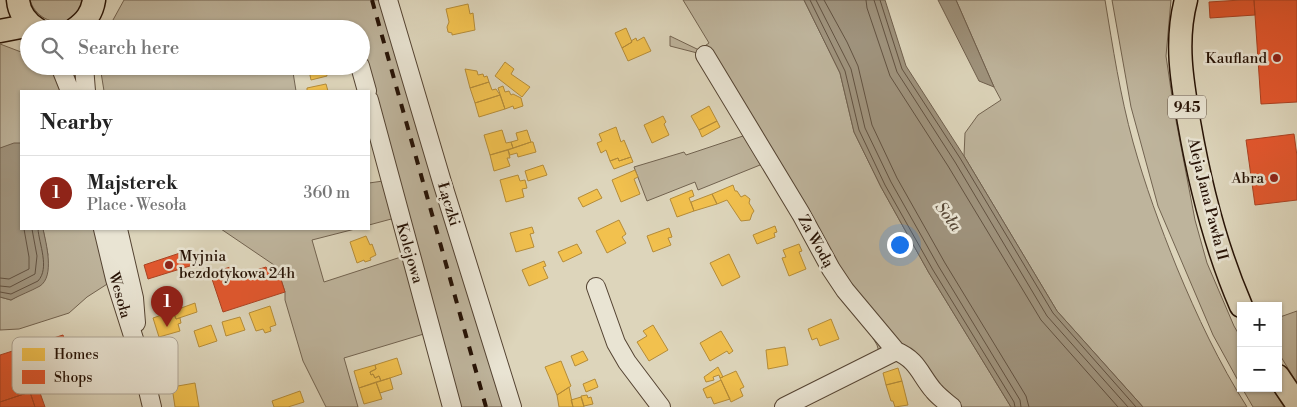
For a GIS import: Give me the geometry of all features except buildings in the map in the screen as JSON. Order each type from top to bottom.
[{"type":"main road","points":[[18,0],[18,6],[27,20]]},
{"type":"main road","name":"Aleja Jana Pawła II","points":[[1186,0],[1179,43],[1194,154],[1215,237],[1239,302]]},
{"type":"main road","points":[[0,31],[20,29]]},
{"type":"main road","points":[[1282,382],[1297,404]]},
{"type":"street","name":"Łączki","points":[[388,0],[512,407]]},
{"type":"street","name":"Za Wodą","points":[[704,55],[845,290],[896,352],[907,356],[914,362],[934,391],[952,407]]},
{"type":"street","points":[[64,75],[70,90]]},
{"type":"street","points":[[85,75],[86,90]]},
{"type":"street","points":[[362,75],[366,90]]},
{"type":"street","name":"Kolejowa","points":[[370,104],[452,407]]},
{"type":"street","name":"Wesoła","points":[[103,230],[133,337]]},
{"type":"street","name":"Wesoła","points":[[118,230],[134,298],[138,337]]},
{"type":"street","points":[[596,287],[616,343],[627,362],[661,407]]},
{"type":"street","points":[[784,407],[896,352]]},
{"type":"street","name":"Wesoła","points":[[149,394],[152,407]]},
{"type":"shaded area","points":[[30,0],[83,0],[79,11],[68,20],[49,20],[33,7]]},
{"type":"shaded area","points":[[124,0],[388,0],[512,407],[447,407],[427,333],[344,358],[358,407],[326,407],[303,361],[277,267],[222,230],[351,230],[312,240],[324,282],[404,256],[395,218],[370,225],[370,183],[383,181],[370,113],[370,90],[366,90],[363,75],[370,75],[370,20],[113,20]]},
{"type":"shaded area","points":[[683,0],[804,0],[840,73],[854,132],[881,187],[929,273],[1011,407],[952,407],[923,373],[879,352],[877,345],[845,290],[765,163],[698,190],[695,182],[647,201],[634,167],[684,152],[686,155],[746,135],[705,55],[670,46],[670,36],[699,50],[709,43]]},
{"type":"shaded area","points":[[956,0],[1105,0],[1128,124],[1153,205],[1177,268],[1201,321],[1237,392],[1247,407],[1143,407],[1057,311],[964,156],[965,133],[978,115],[1001,100]]},
{"type":"shaded area","points":[[1112,0],[1171,0],[1166,56],[1174,110],[1195,220],[1207,263],[1237,331],[1237,379],[1213,335],[1158,206],[1131,107]]},
{"type":"shaded area","points":[[0,44],[20,52],[20,75],[63,75],[69,90],[20,90],[20,145],[0,148]]},
{"type":"shaded area","points":[[101,75],[293,75],[296,90],[104,90]]},
{"type":"shaded area","points":[[43,230],[103,230],[115,279],[87,297],[69,313],[19,329],[0,330],[0,297],[11,300],[23,293],[48,255]]},
{"type":"shaded area","points":[[1297,311],[1297,383],[1282,359],[1282,316]]},
{"type":"shaded area","points":[[1244,392],[1275,392],[1284,407],[1253,407]]},
{"type":"water","name":"Soła","points":[[804,0],[885,0],[906,66],[964,156],[1057,311],[1143,407],[1011,407],[929,273],[881,187],[854,132],[840,73]]},
{"type":"water","points":[[938,0],[956,0],[994,87],[979,81]]},
{"type":"water","points":[[20,143],[20,230],[43,230],[48,259],[45,281],[40,286],[11,300],[0,297],[0,148]]},
{"type":"railway","points":[[372,0],[486,407]]},
{"type":"place","name":"Kaufland","points":[[1277,58]]},
{"type":"place","name":"Abra","points":[[1274,178]]},
{"type":"place","name":"Myjnia bezdotykowa 24h","points":[[169,265]]},
{"type":"place","name":"Majsterek","points":[[167,327]]}]
